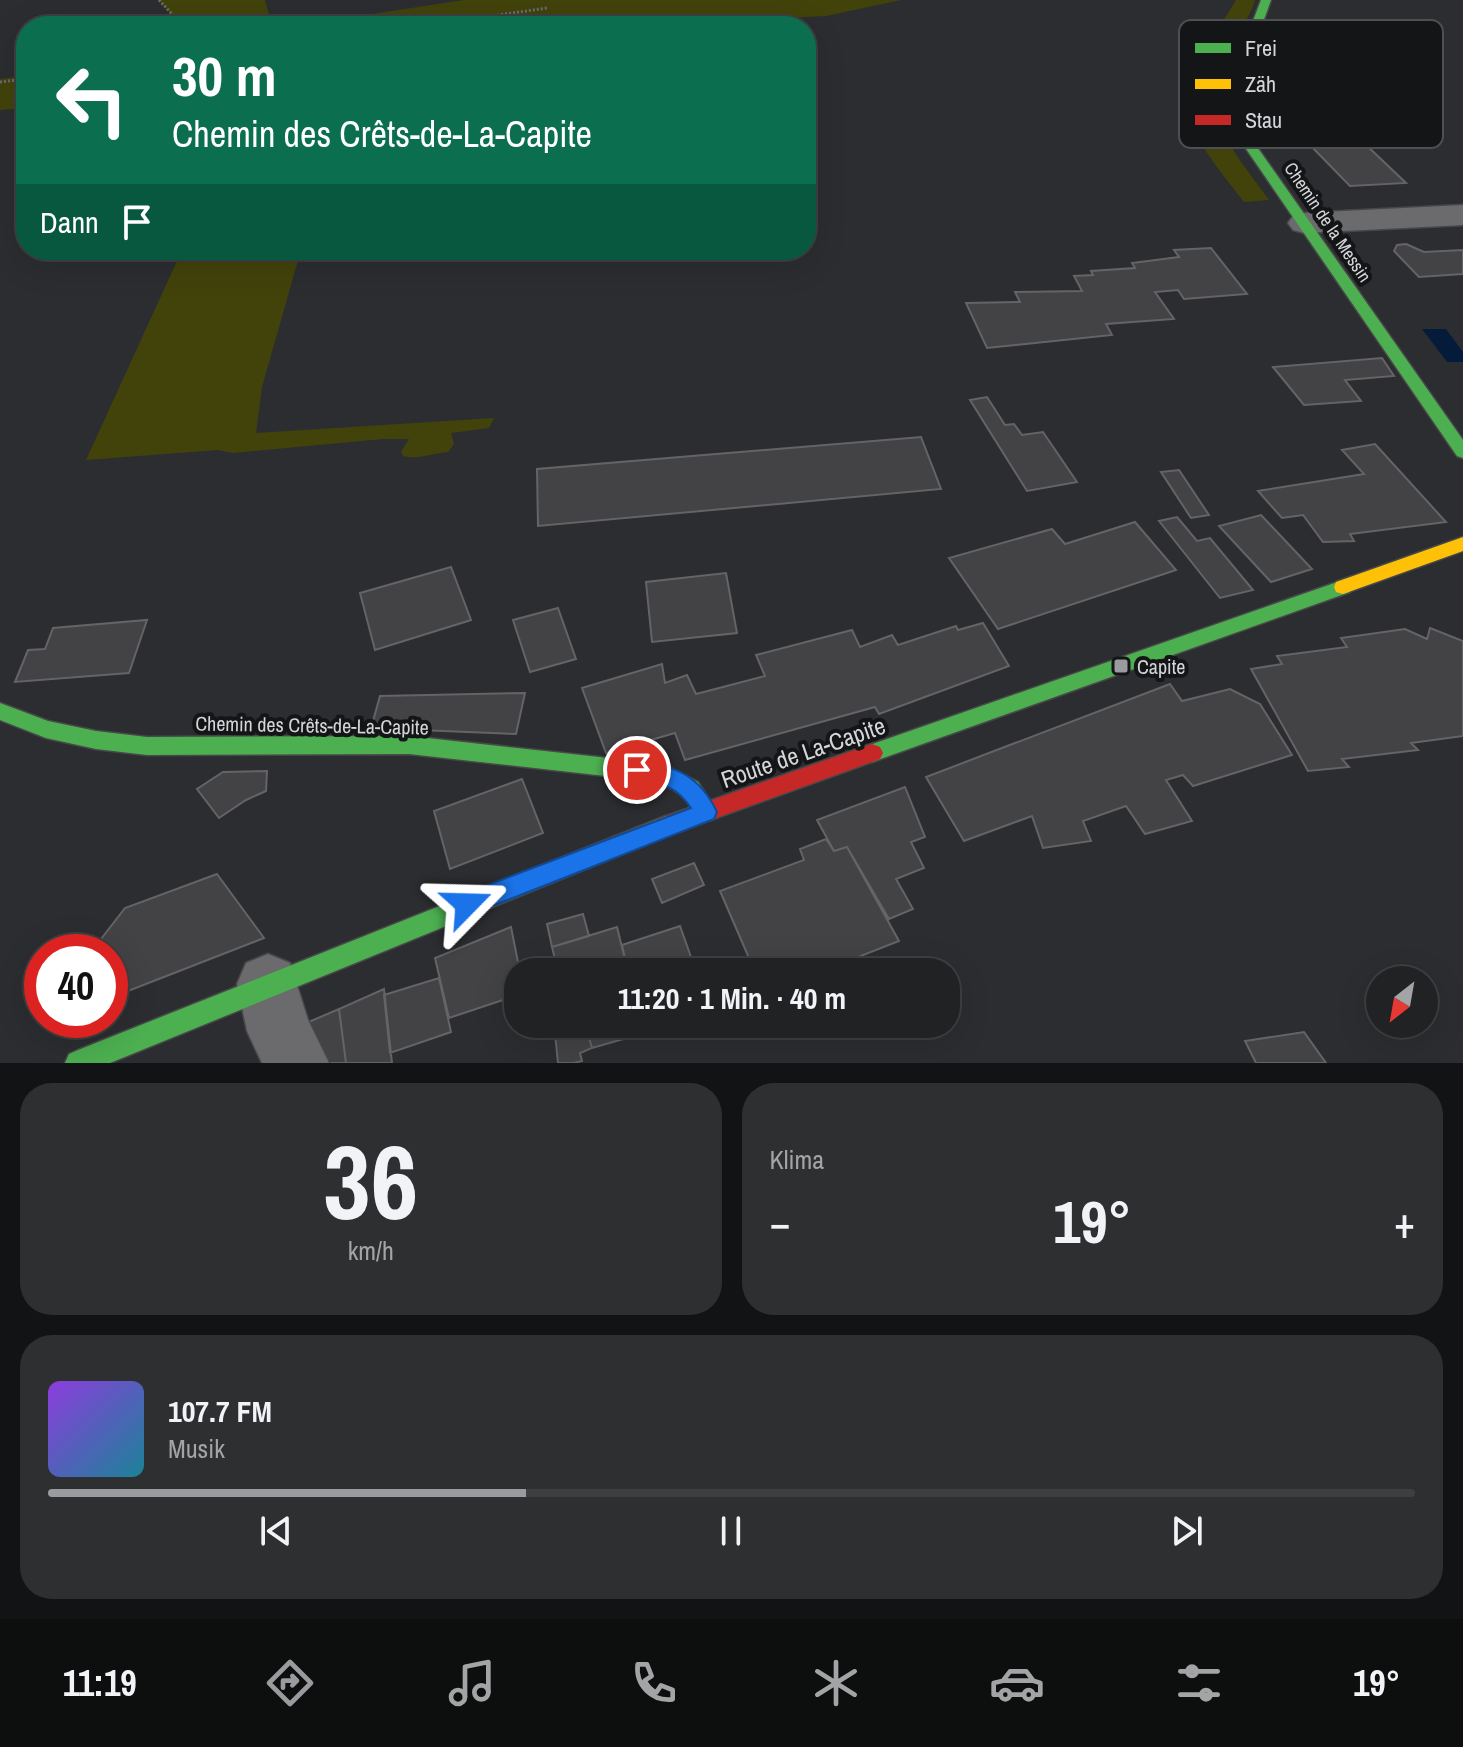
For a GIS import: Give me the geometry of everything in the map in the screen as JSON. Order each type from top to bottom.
[{"type":"street","name":"Chemin de la Messin","points":[[1259,20],[1266,0]]},
{"type":"street","name":"Chemin de la Messin","points":[[1252,148],[1463,452]]},
{"type":"street","points":[[1304,223],[1463,215]]},
{"type":"street","name":"Route de La-Capite","points":[[78,1063],[268,984],[706,812],[1463,544]]},
{"type":"street","name":"Chemin des Crêts-de-La-Capite","points":[[0,711],[30,726],[128,743],[202,747],[409,745],[663,773],[690,789],[706,812]]},
{"type":"street","points":[[268,984],[279,1031],[297,1063]]},
{"type":"path","points":[[159,0],[175,16]]},
{"type":"path","points":[[491,16],[547,8]]},
{"type":"shaded area","points":[[159,0],[265,0],[269,16],[175,16]]},
{"type":"shaded area","points":[[464,0],[901,0],[816,17],[359,16]]},
{"type":"shaded area","points":[[1236,0],[1255,0],[1246,20],[1224,20]]},
{"type":"shaded area","points":[[16,77],[16,109],[0,110],[0,79]]},
{"type":"shaded area","points":[[1205,148],[1232,148],[1269,200],[1244,202]]},
{"type":"shaded area","points":[[177,260],[298,260],[262,387],[256,433],[494,418],[489,428],[451,433],[454,444],[448,452],[415,457],[403,456],[401,452],[409,439],[383,439],[233,453],[218,450],[86,460]]},
{"type":"water","points":[[1422,329],[1446,329],[1463,352],[1463,362],[1447,362]]},
{"type":"building","points":[[1313,148],[1369,148],[1406,183],[1350,186]]},
{"type":"building","points":[[1406,244],[1424,252],[1463,250],[1463,274],[1419,277],[1394,251],[1397,245]]},
{"type":"building","points":[[1211,248],[1247,294],[1184,299],[1178,290],[1155,292],[1174,319],[1106,324],[1112,335],[987,348],[966,303],[1020,302],[1015,292],[1082,291],[1074,276],[1093,275],[1091,271],[1135,268],[1132,263],[1179,257],[1174,250]]},
{"type":"building","points":[[1382,358],[1394,376],[1345,380],[1361,401],[1304,405],[1273,367]]},
{"type":"building","points":[[987,397],[1005,425],[1014,424],[1022,435],[1043,432],[1077,482],[1027,491],[970,400]]},
{"type":"building","points":[[921,437],[941,489],[538,526],[537,469]]},
{"type":"building","points":[[1375,444],[1446,522],[1350,534],[1354,541],[1323,542],[1303,515],[1282,518],[1258,491],[1364,474],[1342,450]]},
{"type":"building","points":[[1179,470],[1209,515],[1191,518],[1161,472]]},
{"type":"building","points":[[1261,515],[1312,569],[1271,582],[1219,526]]},
{"type":"building","points":[[1177,517],[1197,541],[1210,538],[1253,590],[1220,598],[1159,521]]},
{"type":"building","points":[[1135,522],[1176,570],[998,629],[949,558],[1052,529],[1065,544]]},
{"type":"building","points":[[451,567],[471,620],[375,650],[360,593]]},
{"type":"building","points":[[726,573],[737,633],[652,642],[646,582]]},
{"type":"building","points":[[558,608],[576,659],[530,672],[513,620]]},
{"type":"building","points":[[147,620],[129,673],[15,682],[28,650],[45,649],[53,628]]},
{"type":"building","points":[[983,623],[1009,666],[879,714],[875,707],[685,760],[675,733],[606,753],[582,688],[662,664],[665,683],[687,675],[696,694],[765,676],[756,655],[852,630],[860,647],[892,635],[898,645],[956,626],[958,630]]},
{"type":"building","points":[[1430,628],[1463,641],[1463,736],[1411,743],[1418,750],[1342,759],[1349,767],[1308,771],[1251,669],[1282,664],[1277,656],[1347,647],[1341,638],[1405,629],[1427,639]]},
{"type":"building","points":[[1170,684],[1182,701],[1230,689],[1260,704],[1292,755],[1193,786],[1183,775],[1166,780],[1192,821],[1145,834],[1126,806],[1083,821],[1091,841],[1043,848],[1032,816],[964,841],[926,777]]},
{"type":"building","points":[[525,693],[516,734],[371,728],[380,696]]},
{"type":"building","points":[[267,771],[266,791],[219,818],[197,789],[223,772]]},
{"type":"building","points":[[522,779],[543,833],[450,869],[434,811]]},
{"type":"building","points":[[905,787],[925,837],[911,842],[924,868],[896,879],[913,909],[889,919],[847,847],[834,851],[817,820]]},
{"type":"building","points":[[826,839],[834,851],[847,847],[899,941],[856,958],[749,958],[720,891],[804,860],[800,849]]},
{"type":"building","points":[[694,863],[704,885],[662,903],[652,879]]},
{"type":"building","points":[[217,874],[264,938],[128,991],[128,934],[105,934],[125,908]]},
{"type":"building","points":[[583,914],[589,936],[552,947],[547,924]]},
{"type":"building","points":[[680,926],[691,958],[625,958],[622,945]]},
{"type":"building","points":[[511,927],[517,958],[504,958],[504,1000],[449,1018],[435,958]]},
{"type":"building","points":[[617,927],[625,958],[555,958],[552,947]]},
{"type":"building","points":[[439,978],[451,1032],[390,1053],[384,995]]},
{"type":"building","points":[[384,989],[392,1063],[346,1063],[339,1009]]},
{"type":"building","points":[[339,1009],[346,1063],[327,1063],[304,1024]]},
{"type":"building","points":[[1304,1032],[1326,1063],[1256,1063],[1245,1041]]},
{"type":"building","points":[[555,1038],[589,1038],[592,1048],[580,1053],[582,1061],[558,1063]]},
{"type":"building","points":[[589,1038],[627,1038],[592,1048]]},
{"type":"traffic: fast","points":[[1259,20],[1266,0]]},
{"type":"traffic: fast","points":[[1252,148],[1463,452]]},
{"type":"traffic: fast","points":[[872,753],[1343,587]]},
{"type":"traffic: fast","points":[[0,711],[46,729],[96,740],[147,746],[409,745],[663,773],[690,789],[706,812]]},
{"type":"traffic: fast","points":[[78,1063],[666,826]]},
{"type":"traffic: slow","points":[[1343,587],[1463,544]]},
{"type":"traffic: jam","points":[[666,826],[872,753]]},
{"type":"place","name":"Capite","points":[[1121,666]]},
{"type":"route","points":[[467,904],[706,812],[690,789],[678,780],[663,773],[637,770]]}]
